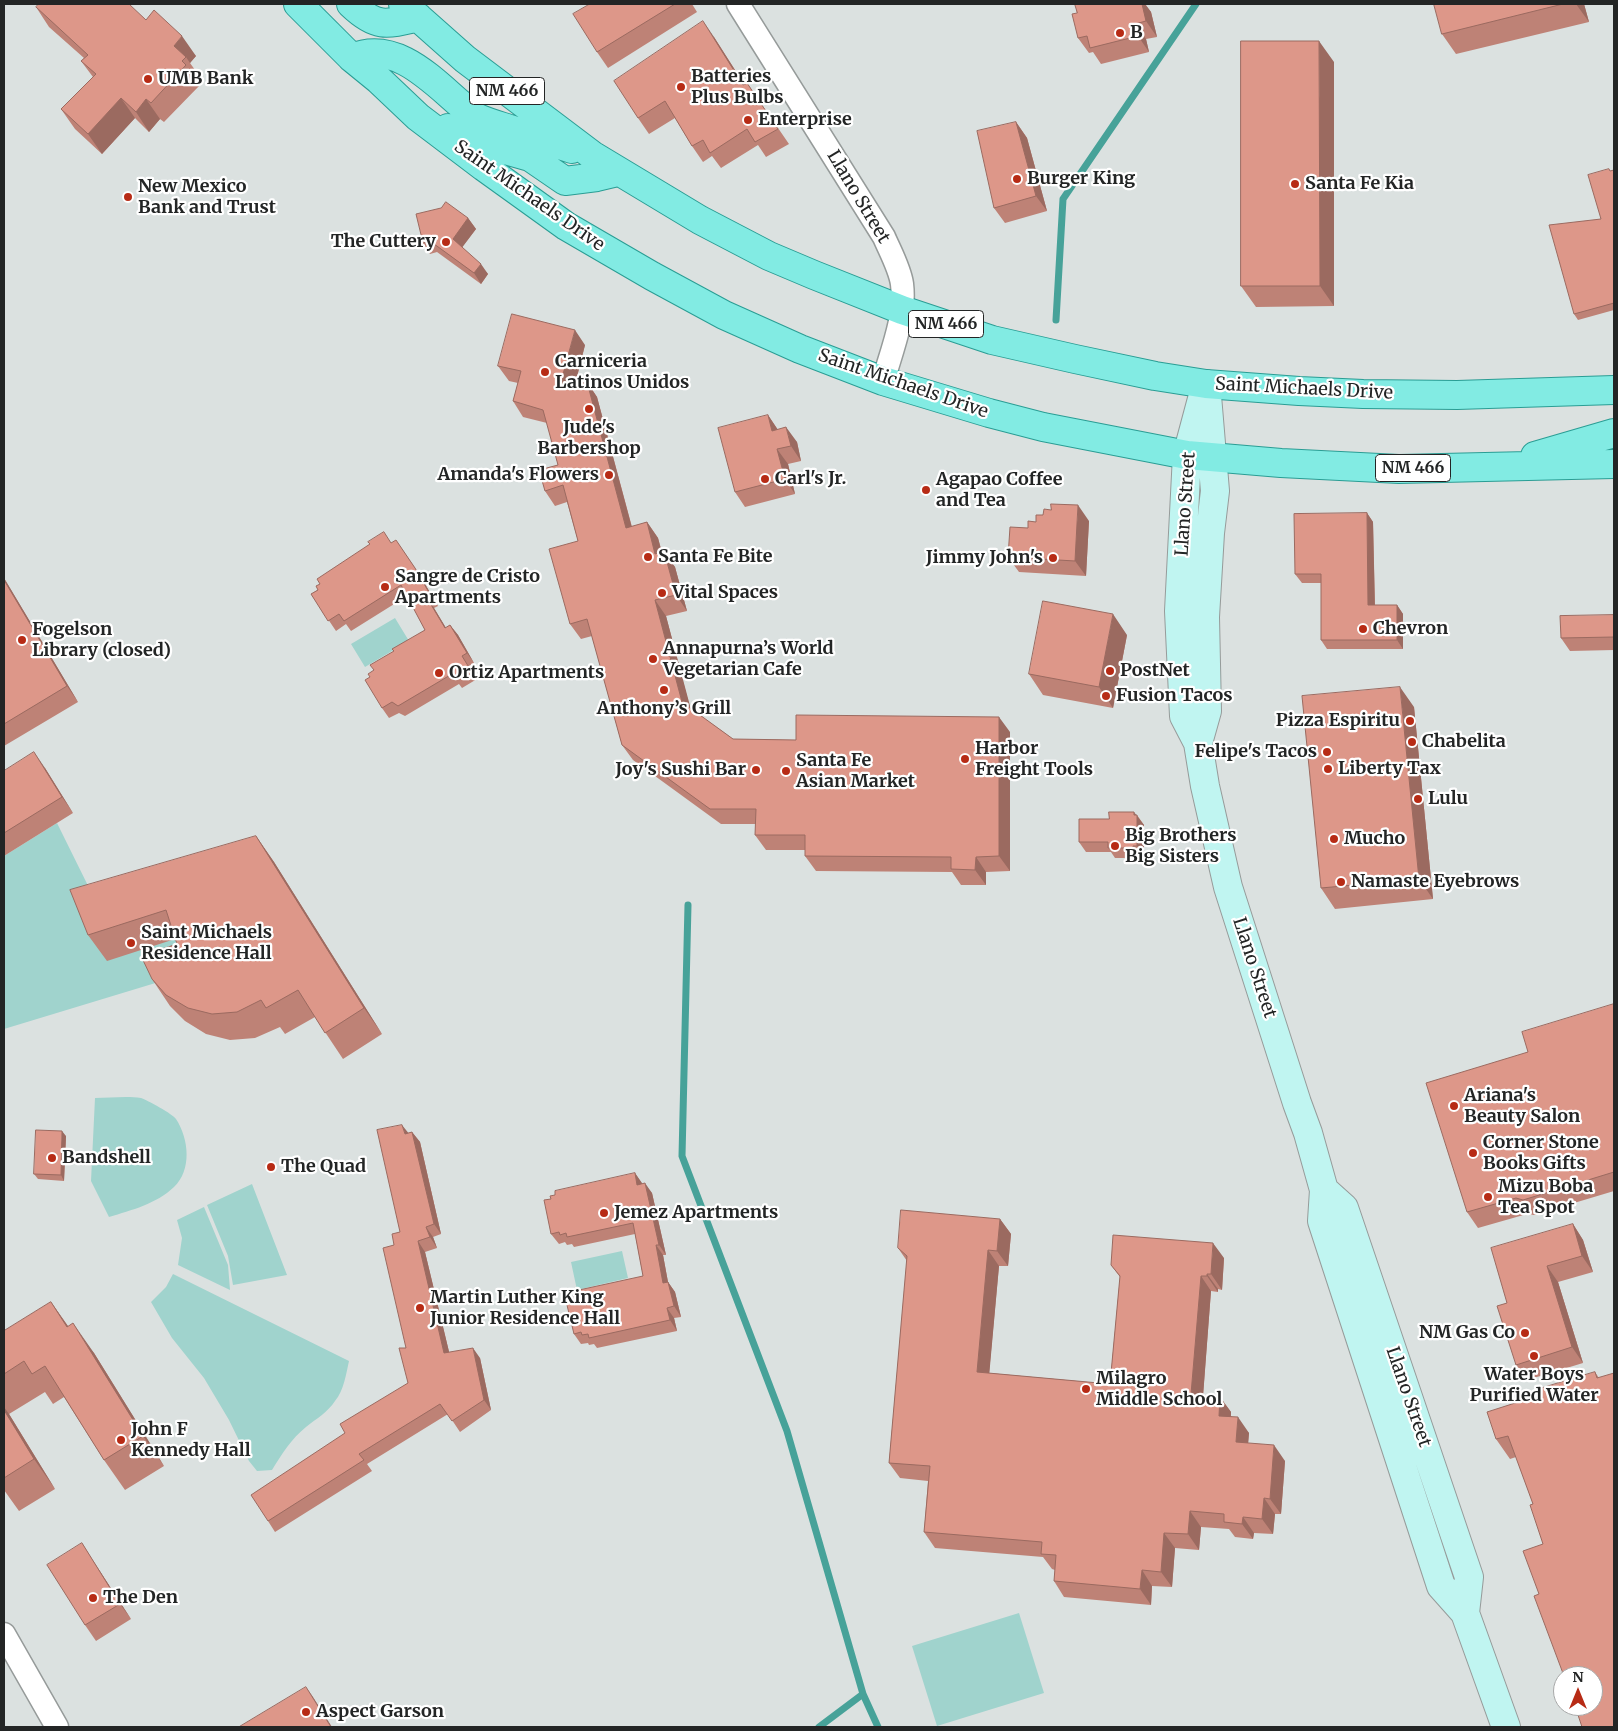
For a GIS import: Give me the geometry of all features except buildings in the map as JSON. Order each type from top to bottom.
[{"type":"main road","name":"Saint Michaels Drive","points":[[298,4],[352,58],[379,80],[418,117],[566,226],[724,315],[800,349],[883,381],[1043,427],[1200,456],[1281,463],[1399,469],[1614,464]]},
{"type":"main road","points":[[351,4],[366,17],[381,23],[396,22],[410,10]]},
{"type":"main road","name":"Saint Michaels Drive","points":[[410,10],[465,59],[592,155],[700,220],[769,256],[814,275],[902,310],[992,340],[1155,376],[1206,384],[1364,394],[1457,395],[1614,390]]},
{"type":"main road","points":[[352,58],[365,53],[394,56],[427,76],[475,117],[592,155]]},
{"type":"main road","points":[[418,117],[495,147],[530,157],[566,181],[597,178],[618,172]]},
{"type":"main road","points":[[1500,466],[1614,433]]},
{"type":"street","name":"Llano Street","points":[[738,4],[884,237],[902,282],[902,310],[883,381]]},
{"type":"street","name":"Llano Street","points":[[1206,384],[1200,456],[1215,491],[1210,533],[1205,617],[1207,711],[1198,743],[1205,786],[1228,887],[1308,1133],[1324,1190],[1322,1220],[1371,1399],[1441,1586],[1465,1613],[1506,1727]]},
{"type":"street","name":"Llano Street","points":[[1324,1190],[1344,1208],[1469,1577],[1465,1613]]},
{"type":"street","points":[[1371,1399],[1404,1387]]},
{"type":"street","points":[[4,1634],[57,1727]]},
{"type":"shaded area","points":[[395,618],[409,641],[365,667],[351,644]]},
{"type":"shaded area","points":[[57,823],[101,912],[216,926],[195,971],[4,1029],[4,856]]},
{"type":"shaded area","points":[[136,1097],[149,1101],[176,1119],[186,1145],[187,1154],[184,1172],[174,1187],[152,1202],[109,1217],[91,1181],[95,1098]]},
{"type":"shaded area","points":[[252,1184],[287,1275],[233,1285],[228,1256],[207,1205]]},
{"type":"shaded area","points":[[204,1207],[228,1265],[230,1290],[178,1265],[182,1238],[177,1220]]},
{"type":"shaded area","points":[[622,1251],[628,1278],[577,1290],[571,1262]]},
{"type":"shaded area","points":[[173,1274],[349,1361],[343,1387],[338,1397],[325,1412],[296,1437],[272,1470],[257,1471],[249,1461],[229,1420],[204,1378],[172,1338],[151,1302],[166,1287]]},
{"type":"shaded area","points":[[1019,1613],[1044,1693],[937,1726],[912,1646]]},
{"type":"waterway","points":[[1056,320],[1063,199],[1196,4]]},
{"type":"waterway","points":[[688,905],[682,1156],[787,1431],[863,1694],[819,1727]]},
{"type":"waterway","points":[[863,1694],[878,1727]]},
{"type":"place","name":"B","points":[[1120,33]]},
{"type":"place","name":"UMB Bank","points":[[148,79]]},
{"type":"place","name":"Batteries Plus Bulbs","points":[[681,87]]},
{"type":"place","name":"Enterprise","points":[[748,120]]},
{"type":"place","name":"Burger King","points":[[1017,179]]},
{"type":"place","name":"Santa Fe Kia","points":[[1295,184]]},
{"type":"place","name":"New Mexico Bank and Trust","points":[[128,197]]},
{"type":"place","name":"The Cuttery","points":[[446,242]]},
{"type":"place","name":"Carniceria Latinos Unidos","points":[[545,372]]},
{"type":"place","name":"Jude's Barbershop","points":[[589,409]]},
{"type":"place","name":"Amanda's Flowers","points":[[609,475]]},
{"type":"place","name":"Carl's Jr.","points":[[765,479]]},
{"type":"place","name":"Agapao Coffee and Tea","points":[[926,490]]},
{"type":"place","name":"Santa Fe Bite","points":[[648,557]]},
{"type":"place","name":"Jimmy John's","points":[[1053,558]]},
{"type":"place","name":"Sangre de Cristo Apartments","points":[[385,587]]},
{"type":"place","name":"Vital Spaces","points":[[662,593]]},
{"type":"place","name":"Chevron","points":[[1363,629]]},
{"type":"place","name":"Fogelson Library (closed)","points":[[22,640]]},
{"type":"place","name":"Annapurna’s World Vegetarian Cafe","points":[[653,659]]},
{"type":"place","name":"PostNet","points":[[1110,671]]},
{"type":"place","name":"Ortiz Apartments","points":[[439,673]]},
{"type":"place","name":"Anthony’s Grill","points":[[664,690]]},
{"type":"place","name":"Fusion Tacos","points":[[1106,696]]},
{"type":"place","name":"Pizza Espiritu","points":[[1410,721]]},
{"type":"place","name":"Chabelita","points":[[1412,742]]},
{"type":"place","name":"Felipe's Tacos","points":[[1327,752]]},
{"type":"place","name":"Harbor Freight Tools","points":[[965,759]]},
{"type":"place","name":"Liberty Tax","points":[[1328,769]]},
{"type":"place","name":"Joy's Sushi Bar","points":[[756,770]]},
{"type":"place","name":"Santa Fe Asian Market","points":[[786,771]]},
{"type":"place","name":"Lulu","points":[[1418,799]]},
{"type":"place","name":"Mucho","points":[[1334,839]]},
{"type":"place","name":"Big Brothers Big Sisters","points":[[1115,846]]},
{"type":"place","name":"Namaste Eyebrows","points":[[1341,882]]},
{"type":"place","name":"Saint Michaels Residence Hall","points":[[131,943]]},
{"type":"place","name":"Ariana's Beauty Salon","points":[[1454,1106]]},
{"type":"place","name":"Corner Stone Books Gifts","points":[[1473,1153]]},
{"type":"place","name":"Bandshell","points":[[52,1158]]},
{"type":"place","name":"The Quad","points":[[271,1167]]},
{"type":"place","name":"Mizu Boba Tea Spot","points":[[1488,1197]]},
{"type":"place","name":"Jemez Apartments","points":[[604,1213]]},
{"type":"place","name":"Martin Luther King Junior Residence Hall","points":[[420,1308]]},
{"type":"place","name":"NM Gas Co","points":[[1525,1333]]},
{"type":"place","name":"Water Boys Purified Water","points":[[1534,1356]]},
{"type":"place","name":"Milagro Middle School","points":[[1086,1389]]},
{"type":"place","name":"John F Kennedy Hall","points":[[121,1440]]},
{"type":"place","name":"The Den","points":[[93,1598]]},
{"type":"place","name":"Aspect Garson","points":[[306,1712]]}]
